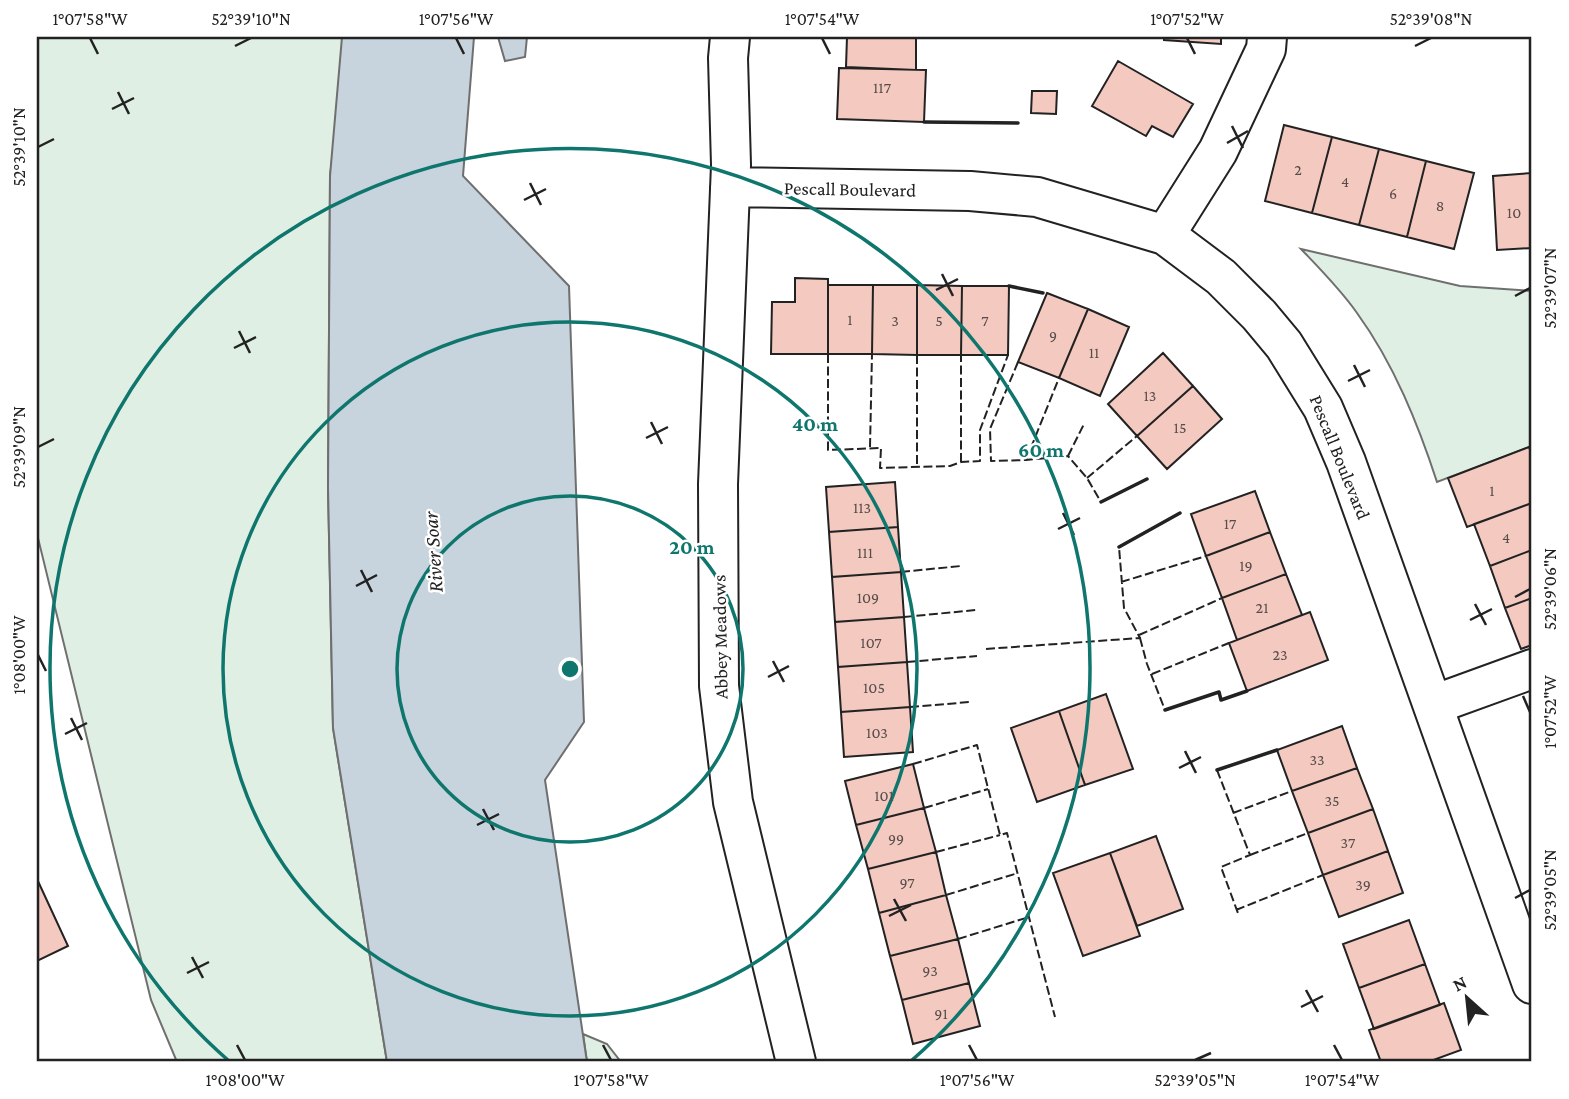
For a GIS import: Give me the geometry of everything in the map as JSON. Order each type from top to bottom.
[{"type":"street","name":"Abbey Meadows","points":[[730,37],[730,187],[718,484],[719,686],[733,802],[796,1062]]},
{"type":"street","points":[[1166,234],[1219,151],[1266,49],[1268,37]]},
{"type":"street","name":"Pescall Boulevard","points":[[730,187],[970,191],[1037,197],[1166,234],[1221,277],[1284,345],[1323,408],[1346,462],[1532,984]]},
{"type":"street","points":[[1433,705],[1532,669]]},
{"type":"green space","points":[[37,37],[347,37],[330,176],[328,488],[333,728],[387,1062],[177,1062],[151,1000],[37,534]]},
{"type":"green space","points":[[1301,249],[1460,286],[1532,291],[1532,446],[1437,482],[1413,416],[1382,353],[1351,305]]},
{"type":"green space","points":[[583,1034],[607,1044],[621,1062],[587,1062]]},
{"type":"water","name":"River Soar","points":[[342,37],[474,37],[463,176],[569,286],[584,722],[545,780],[587,1062],[387,1062],[333,728],[328,488],[330,176]]},
{"type":"water","points":[[498,37],[527,37],[525,57],[505,61]]},
{"type":"building","points":[[847,37],[916,37],[916,70],[846,67]]},
{"type":"building","points":[[1164,37],[1221,37],[1221,44],[1164,40]]},
{"type":"building","points":[[1118,61],[1193,104],[1173,137],[1152,126],[1146,136],[1092,106]]},
{"type":"building","points":[[839,68],[926,70],[924,122],[837,119]]},
{"type":"building","points":[[1032,91],[1057,91],[1056,114],[1031,113]]},
{"type":"building","points":[[1284,125],[1332,137],[1312,213],[1265,201]]},
{"type":"building","points":[[1332,137],[1379,149],[1359,225],[1312,213]]},
{"type":"building","points":[[1379,149],[1426,161],[1407,237],[1359,225]]},
{"type":"building","points":[[1426,161],[1474,173],[1454,249],[1407,237]]},
{"type":"building","points":[[1532,173],[1532,248],[1497,250],[1493,176]]},
{"type":"building","points":[[795,278],[828,279],[828,354],[771,354],[772,302],[795,302]]},
{"type":"building","points":[[828,285],[873,285],[872,354],[828,354]]},
{"type":"building","points":[[873,285],[917,285],[917,355],[872,354]]},
{"type":"building","points":[[917,285],[962,286],[961,355],[917,355]]},
{"type":"building","points":[[962,286],[1009,286],[1008,355],[961,355]]},
{"type":"building","points":[[1047,293],[1088,309],[1059,378],[1018,362]]},
{"type":"building","points":[[1088,309],[1129,327],[1100,396],[1059,378]]},
{"type":"building","points":[[1163,353],[1193,386],[1137,436],[1108,404]]},
{"type":"building","points":[[1193,386],[1222,419],[1167,469],[1137,436]]},
{"type":"building","points":[[1529,447],[1532,455],[1532,503],[1467,527],[1448,478]]},
{"type":"building","points":[[895,482],[898,527],[829,532],[826,487]]},
{"type":"building","points":[[1255,491],[1270,532],[1206,556],[1191,514]]},
{"type":"building","points":[[1532,503],[1532,550],[1490,566],[1474,524]]},
{"type":"building","points":[[898,527],[901,572],[832,577],[829,532]]},
{"type":"building","points":[[1270,532],[1286,574],[1222,598],[1206,556]]},
{"type":"building","points":[[1532,550],[1532,598],[1505,608],[1490,566]]},
{"type":"building","points":[[901,572],[904,617],[835,622],[832,577]]},
{"type":"building","points":[[1286,574],[1302,615],[1237,640],[1222,598]]},
{"type":"building","points":[[1532,598],[1532,645],[1521,649],[1505,608]]},
{"type":"building","points":[[1310,612],[1328,660],[1247,691],[1229,643]]},
{"type":"building","points":[[904,617],[907,662],[838,667],[835,622]]},
{"type":"building","points":[[907,662],[910,707],[841,712],[838,667]]},
{"type":"building","points":[[1106,694],[1133,769],[1085,785],[1059,711]]},
{"type":"building","points":[[910,707],[913,752],[844,757],[841,712]]},
{"type":"building","points":[[1059,711],[1085,785],[1037,802],[1011,728]]},
{"type":"building","points":[[1342,726],[1357,768],[1292,791],[1277,750]]},
{"type":"building","points":[[913,764],[924,808],[856,825],[845,781]]},
{"type":"building","points":[[1357,768],[1373,809],[1308,833],[1292,791]]},
{"type":"building","points":[[924,808],[936,852],[868,869],[856,825]]},
{"type":"building","points":[[1373,809],[1388,851],[1323,875],[1308,833]]},
{"type":"building","points":[[1156,836],[1183,909],[1137,926],[1110,853]]},
{"type":"building","points":[[1388,851],[1403,893],[1339,917],[1323,875]]},
{"type":"building","points":[[936,852],[946,895],[879,913],[868,869]]},
{"type":"building","points":[[1110,853],[1140,936],[1083,956],[1053,873]]},
{"type":"building","points":[[37,879],[68,946],[37,961]]},
{"type":"building","points":[[946,895],[958,939],[890,956],[879,913]]},
{"type":"building","points":[[1409,920],[1425,964],[1359,988],[1343,944]]},
{"type":"building","points":[[958,939],[969,983],[902,1000],[890,956]]},
{"type":"building","points":[[1425,964],[1440,1005],[1374,1029],[1359,988]]},
{"type":"building","points":[[969,983],[980,1026],[913,1044],[902,1000]]},
{"type":"building","points":[[1444,1003],[1461,1050],[1428,1062],[1381,1062],[1369,1030]]},
{"type":"fence","points":[[828,354],[828,450],[881,448],[880,468],[950,466],[961,462],[980,461],[980,430],[1008,355]]},
{"type":"fence","points":[[870,447],[872,354]]},
{"type":"fence","points":[[917,355],[917,467]]},
{"type":"fence","points":[[961,355],[961,462]]},
{"type":"fence","points":[[1018,362],[990,429],[991,461],[1068,456],[1087,478],[1101,502]]},
{"type":"fence","points":[[1026,460],[1059,378]]},
{"type":"fence","points":[[1068,456],[1084,424]]},
{"type":"fence","points":[[1087,478],[1137,436]]},
{"type":"fence","points":[[986,649],[1140,638],[1124,608],[1119,547]]},
{"type":"fence","points":[[1121,582],[1206,556]]},
{"type":"fence","points":[[901,572],[961,566]]},
{"type":"fence","points":[[1139,635],[1222,598]]},
{"type":"fence","points":[[904,617],[976,610]]},
{"type":"fence","points":[[1140,638],[1165,710]]},
{"type":"fence","points":[[1152,674],[1229,643]]},
{"type":"fence","points":[[907,662],[977,656]]},
{"type":"fence","points":[[910,707],[970,702]]},
{"type":"fence","points":[[913,764],[977,745],[1000,835],[1007,833],[1055,1017]]},
{"type":"fence","points":[[1217,770],[1250,855],[1221,867],[1239,916]]},
{"type":"fence","points":[[924,808],[988,789]]},
{"type":"fence","points":[[1233,813],[1292,791]]},
{"type":"fence","points":[[1250,855],[1308,833]]},
{"type":"fence","points":[[936,852],[1000,835]]},
{"type":"fence","points":[[946,895],[1018,873]]},
{"type":"fence","points":[[1236,910],[1323,875]]},
{"type":"fence","points":[[958,939],[1029,917]]},
{"type":"wall","points":[[924,122],[1018,123]]},
{"type":"wall","points":[[1009,286],[1043,293]]},
{"type":"wall","points":[[1101,502],[1147,479]]},
{"type":"wall","points":[[1119,547],[1180,513]]},
{"type":"wall","points":[[1165,710],[1219,692],[1221,700],[1247,691]]},
{"type":"wall","points":[[1217,770],[1277,750]]}]
